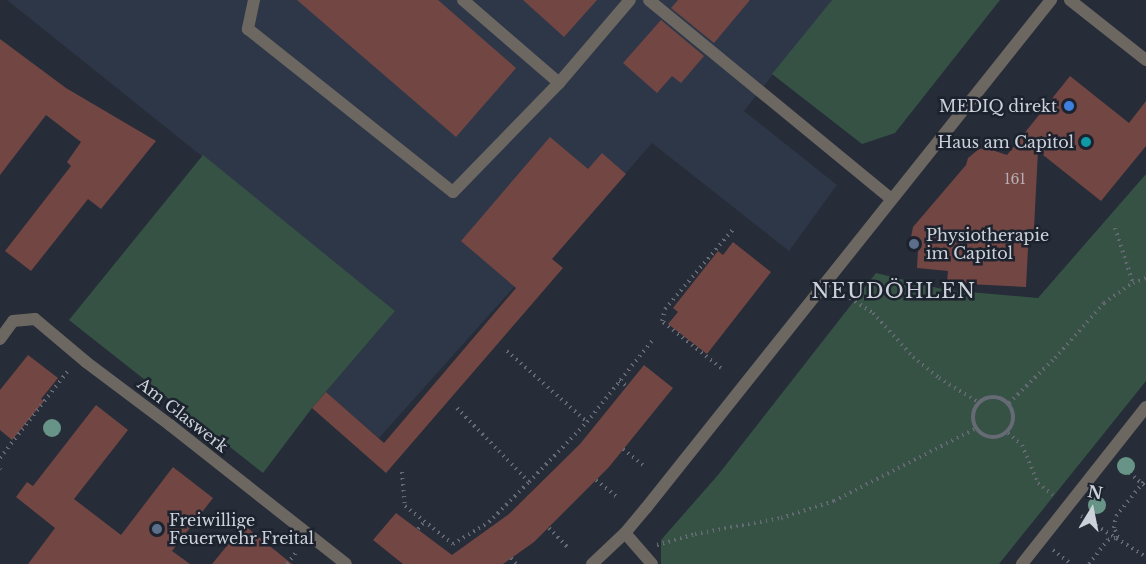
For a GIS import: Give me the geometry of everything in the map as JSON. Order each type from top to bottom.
[{"type":"street","points":[[254,0],[248,29],[453,192],[559,83],[630,0]]},
{"type":"street","points":[[463,0],[559,83]]},
{"type":"street","points":[[650,0],[891,199]]},
{"type":"street","points":[[592,564],[625,533],[1051,0]]},
{"type":"street","points":[[1070,0],[1146,60]]},
{"type":"street","name":"Am Glaswerk","points":[[0,339],[14,321],[35,319],[86,362],[346,564]]},
{"type":"street","points":[[1022,564],[1146,407]]},
{"type":"street","points":[[625,533],[652,564]]},
{"type":"path","points":[[721,368],[662,321],[665,309],[735,227]]},
{"type":"path","points":[[1115,228],[1133,283]]},
{"type":"path","points":[[1009,403],[1104,303],[1133,283],[1146,278]]},
{"type":"path","points":[[850,297],[873,313],[913,357],[939,378],[978,402]]},
{"type":"path","points":[[402,472],[405,506],[453,544],[489,522],[588,422],[652,341]]},
{"type":"path","points":[[507,351],[588,422]]},
{"type":"path","points":[[0,458],[72,365]]},
{"type":"path","points":[[619,381],[627,386]]},
{"type":"path","points":[[991,396],[1009,403],[1015,418],[1008,433],[991,439],[975,429],[972,417],[978,402],[991,396]]},
{"type":"path","points":[[457,408],[529,482]]},
{"type":"path","points":[[652,546],[695,534],[781,518],[834,501],[975,429]]},
{"type":"path","points":[[623,449],[644,466]]},
{"type":"path","points":[[1118,464],[1144,485]]},
{"type":"path","points":[[1089,564],[1108,540],[1118,537],[1114,528],[1116,516],[1144,485],[1146,479]]},
{"type":"path","points":[[596,480],[618,498]]},
{"type":"path","points":[[418,529],[424,522]]},
{"type":"path","points":[[549,528],[568,548]]},
{"type":"path","points":[[1050,548],[1071,564]]},
{"type":"path","points":[[286,564],[297,551]]},
{"type":"path","points":[[511,558],[516,564]]},
{"type":"shaded area","points":[[7,0],[832,0],[744,111],[837,185],[789,251],[652,143],[561,248],[548,249],[379,438],[326,392],[395,311]]},
{"type":"green space","points":[[832,0],[1000,0],[895,133],[862,144],[772,74]]},
{"type":"green space","points":[[203,155],[395,311],[312,408],[263,473],[69,320]]},
{"type":"green space","points":[[1146,174],[1146,381],[999,564],[661,564],[661,540],[718,475],[876,273],[946,290],[1038,298]]},
{"type":"building","points":[[297,0],[438,0],[516,68],[456,137]]},
{"type":"building","points":[[523,0],[597,0],[564,37]]},
{"type":"building","points":[[678,0],[750,0],[714,43],[671,8]]},
{"type":"building","points":[[661,20],[704,56],[681,83],[672,76],[657,93],[623,63]]},
{"type":"building","points":[[0,39],[66,88],[156,141],[101,209],[88,199],[31,271],[5,251],[71,166],[67,162],[81,142],[46,115],[0,175]]},
{"type":"building","points":[[1070,76],[1129,123],[1146,101],[1146,146],[1101,201],[1038,151],[1034,229],[1029,229],[1026,287],[947,283],[948,271],[917,268],[918,250],[911,237],[913,227],[966,165],[968,158],[979,149],[986,148],[1007,155]]},
{"type":"building","points":[[550,137],[588,169],[602,153],[626,174],[552,259],[563,268],[386,473],[312,408],[326,392],[384,443],[516,288],[461,241]]},
{"type":"building","points":[[733,242],[771,272],[707,354],[668,324],[678,312],[673,308],[718,251],[723,255]]},
{"type":"building","points":[[28,355],[58,378],[41,399],[44,401],[12,440],[0,430],[0,390]]},
{"type":"building","points":[[644,365],[673,388],[609,467],[534,542],[503,564],[403,564],[373,540],[396,513],[452,555],[509,514],[580,444]]},
{"type":"building","points":[[96,405],[128,430],[74,499],[121,535],[173,467],[213,498],[172,551],[190,564],[28,564],[55,528],[16,497],[27,482],[33,486]]},
{"type":"building","points":[[244,525],[292,564],[212,564]]},
{"type":"place","name":"MEDIQ direkt","points":[[1069,106]]},
{"type":"place","name":"Haus am Capitol","points":[[1086,142]]},
{"type":"place","name":"Physiotherapie im Capitol","points":[[914,244]]},
{"type":"place","name":"Freiwillige Feuerwehr Freital","points":[[157,529]]},
{"type":"district","name":"NEUDÖHLEN","points":[[894,291]]}]
